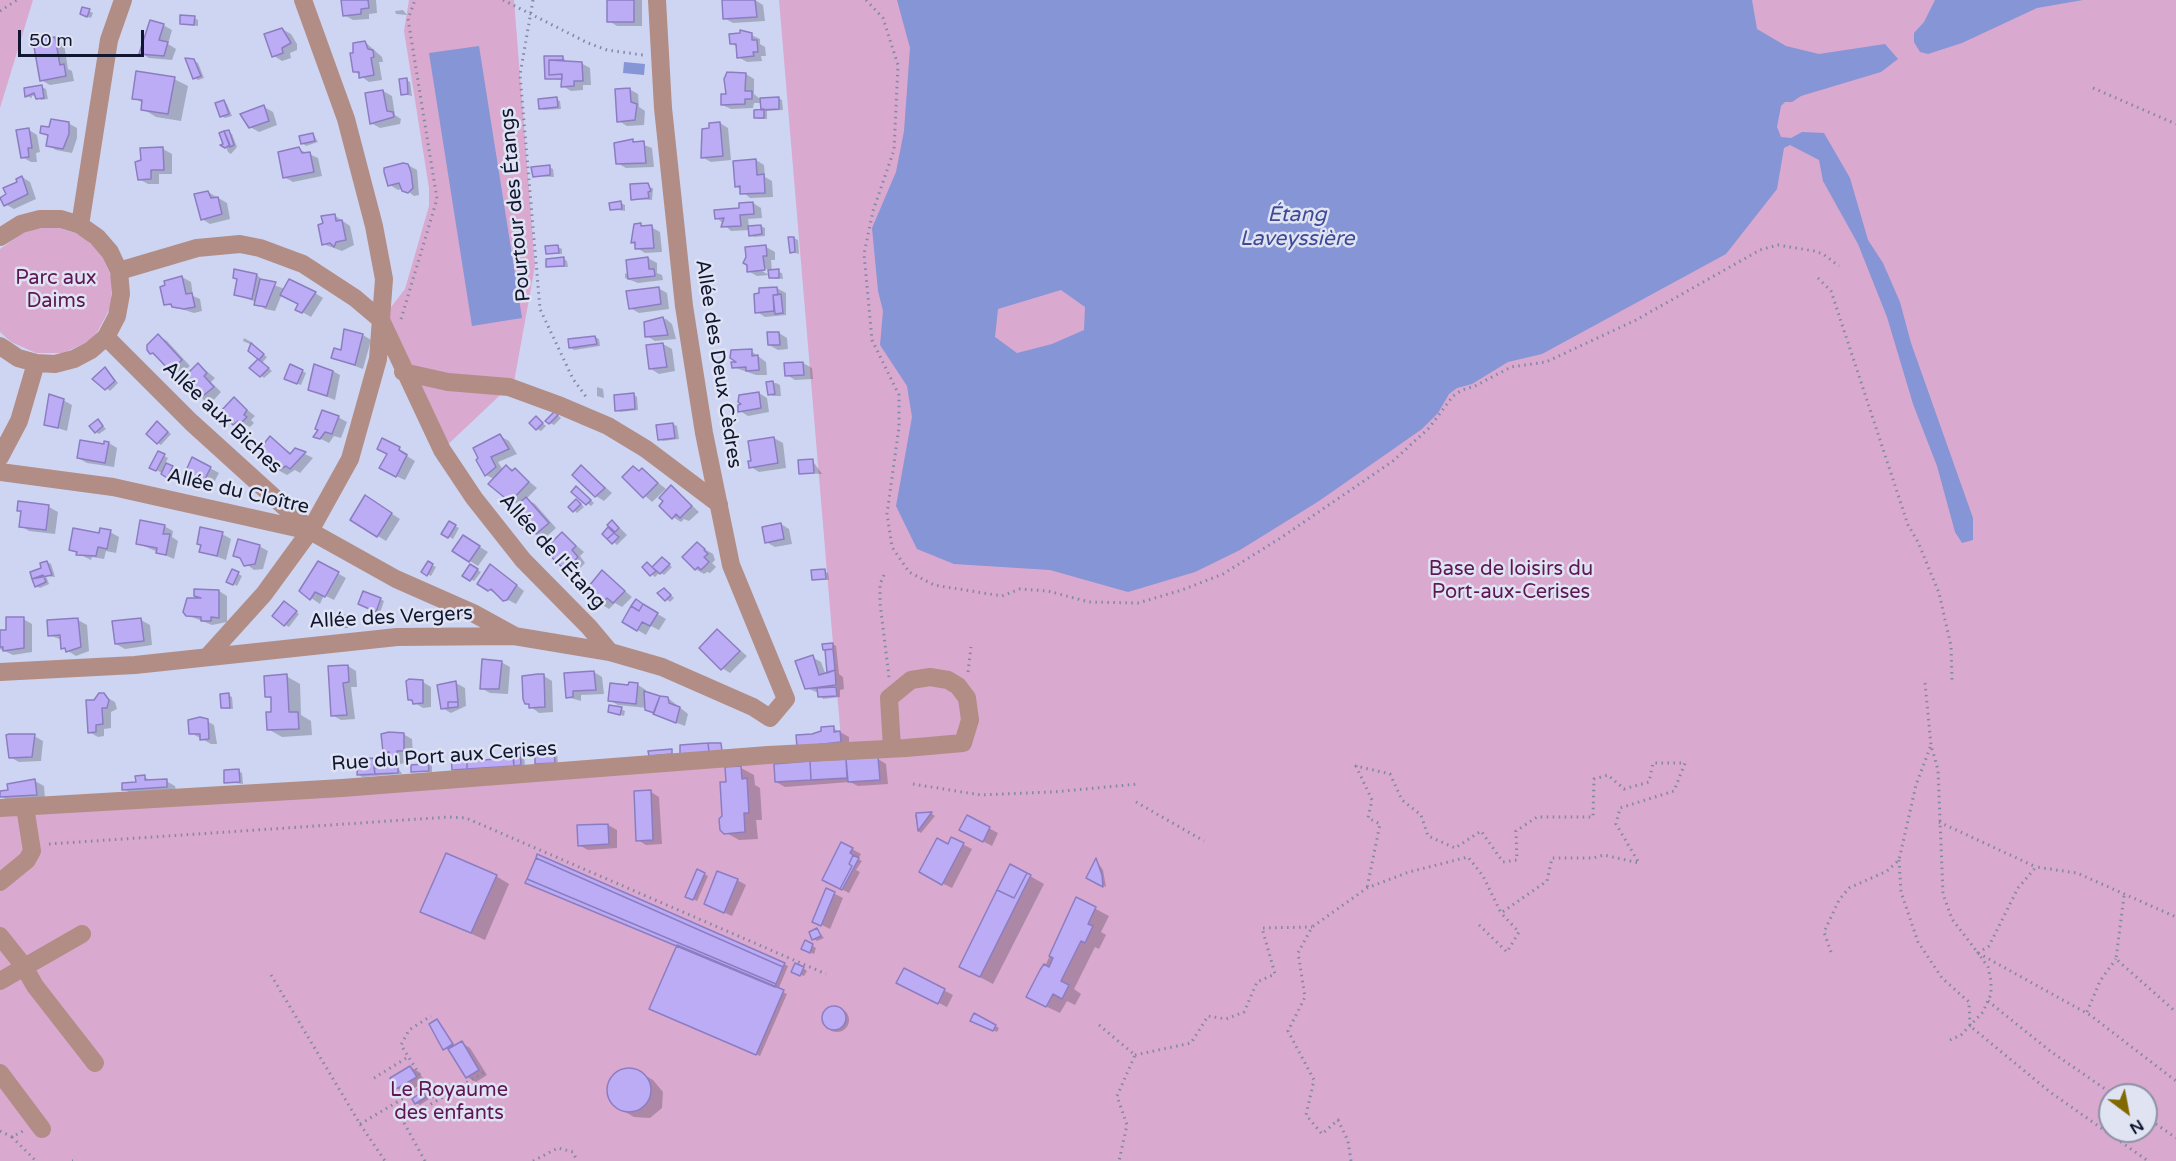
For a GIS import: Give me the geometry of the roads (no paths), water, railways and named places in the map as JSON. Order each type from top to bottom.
[{"type":"street","points":[[80,225],[109,40],[123,0]]},
{"type":"street","points":[[208,656],[264,594],[310,531],[350,459],[378,359],[384,279],[360,169],[328,63],[303,0]]},
{"type":"street","name":"Allée des Deux Cèdres","points":[[657,0],[672,208],[684,306],[731,566],[786,699],[770,718]]},
{"type":"street","points":[[0,237],[21,224],[40,219],[61,219],[80,225],[97,237],[110,252],[119,271],[121,294],[117,316],[105,337],[91,350],[74,359],[55,364],[36,363],[18,358],[0,346]]},
{"type":"street","points":[[119,271],[196,248],[240,243],[303,264],[328,278],[381,320]]},
{"type":"street","name":"Allée de l'Étang","points":[[381,320],[403,372],[442,450],[500,534],[610,652]]},
{"type":"street","name":"Allée aux Biches","points":[[105,337],[191,422],[310,531]]},
{"type":"street","points":[[0,457],[19,421],[36,363]]},
{"type":"street","points":[[403,372],[448,382],[509,387],[608,426],[677,470],[719,504]]},
{"type":"street","name":"Allée du Cloître","points":[[0,472],[113,487],[310,531],[396,579],[473,613],[514,636]]},
{"type":"street","name":"Allée des Vergers","points":[[0,672],[69,671],[397,637],[514,636],[610,652],[662,667],[753,707],[770,718]]},
{"type":"street","name":"Rue du Port aux Cerises","points":[[0,808],[342,788],[768,755],[892,748],[963,743],[970,720],[967,698],[958,686],[948,680],[930,677],[911,680],[892,693],[890,698],[892,748]]},
{"type":"street","points":[[0,882],[27,860],[33,851],[26,807]]},
{"type":"street","points":[[0,872],[27,860]]},
{"type":"street","points":[[0,981],[23,965],[82,934]]},
{"type":"street","points":[[0,936],[23,965],[35,986],[95,1063]]},
{"type":"street","points":[[0,1073],[39,1125]]},
{"type":"water","name":"Étang Laveyssière","points":[[897,0],[1752,0],[1757,29],[1786,46],[1819,54],[1885,44],[1898,59],[1881,72],[1801,96],[1792,102],[1785,102],[1781,106],[1777,127],[1781,137],[1791,138],[1802,132],[1824,133],[1850,178],[1868,240],[1883,263],[1900,302],[1911,343],[1973,518],[1973,540],[1962,543],[1955,532],[1937,466],[1913,404],[1887,317],[1858,244],[1823,181],[1819,160],[1790,145],[1784,148],[1777,189],[1726,254],[1542,354],[1508,362],[1472,384],[1457,388],[1449,394],[1438,413],[1422,429],[1319,501],[1240,550],[1195,572],[1128,592],[1050,570],[954,564],[917,549],[896,506],[912,417],[907,386],[880,345],[883,311],[878,291],[872,228],[896,172],[904,131],[910,48]],"holes":[[[1061,290],[1085,307],[1084,330],[1052,344],[1017,353],[995,337],[998,309]]]},
{"type":"water","points":[[1935,0],[2083,0],[2037,8],[1962,43],[1928,54],[1920,52],[1914,42],[1914,33],[1924,22]]},
{"type":"water","points":[[479,46],[522,318],[472,326],[429,53]]},
{"type":"water","points":[[624,62],[645,64],[644,75],[623,73]]},
{"type":"park label","name":"Parc aux Daims","points":[[56,290]]},
{"type":"park label","name":"Base de loisirs du Port-aux-Cerises","points":[[1511,582]]},
{"type":"park label","name":"Le Royaume des enfants","points":[[449,1102]]}]
